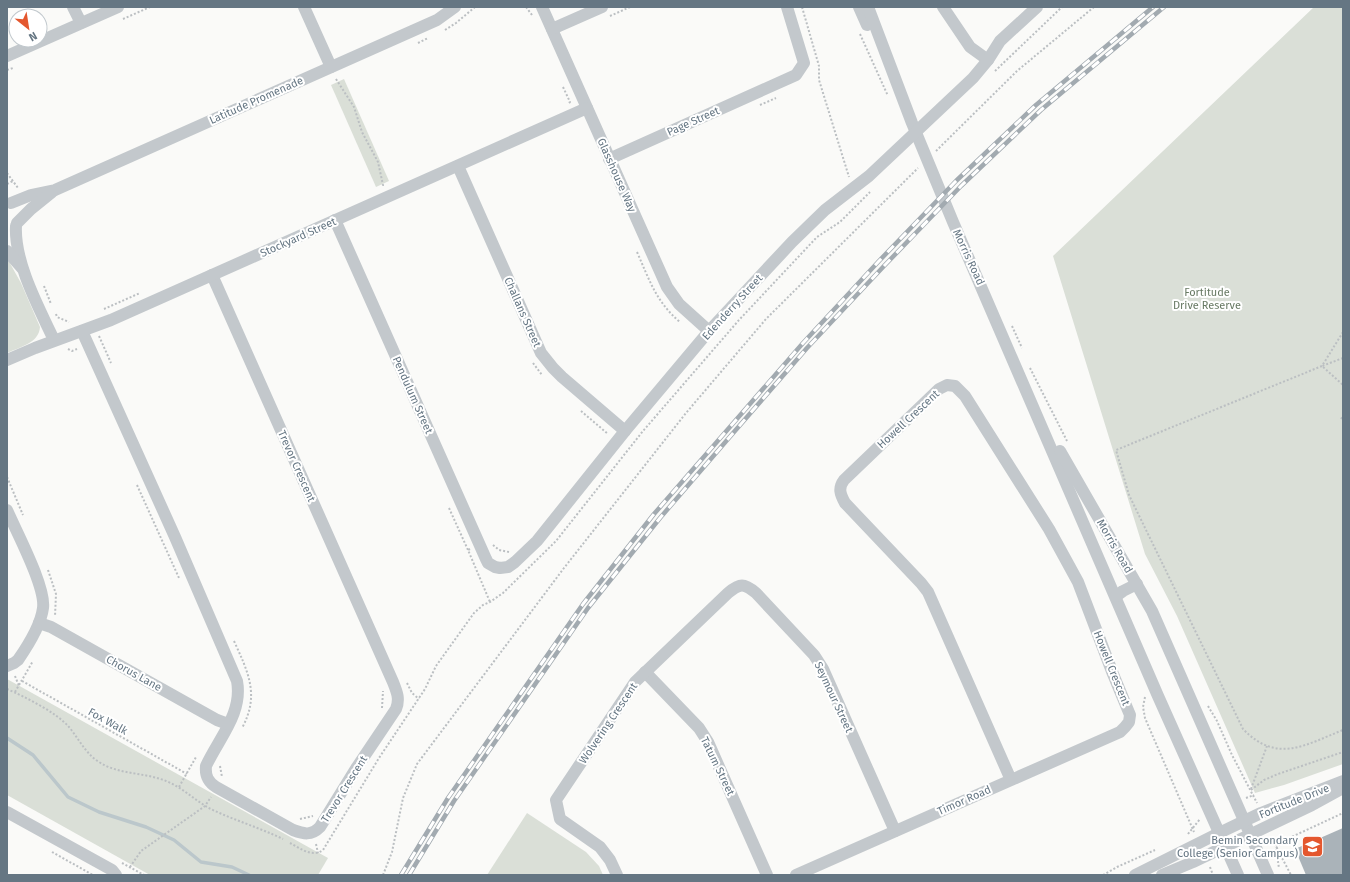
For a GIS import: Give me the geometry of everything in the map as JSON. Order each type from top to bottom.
[{"type":"street","points":[[73,7],[81,23]]},
{"type":"street","points":[[7,56],[118,7]]},
{"type":"street","points":[[304,7],[330,67]]},
{"type":"street","name":"Latitude Promenade","points":[[9,202],[31,195],[55,190],[436,20],[455,7]]},
{"type":"street","name":"Glasshouse Way","points":[[542,7],[667,287],[679,304],[709,331]]},
{"type":"street","points":[[552,29],[602,7]]},
{"type":"street","name":"Page Street","points":[[610,159],[796,75],[804,63],[787,7]]},
{"type":"street","name":"Morris Road","points":[[859,7],[912,123]]},
{"type":"street","name":"Morris Road","points":[[868,7],[912,123],[953,222],[1238,875]]},
{"type":"street","points":[[943,7],[970,47],[988,60]]},
{"type":"street","name":"Edenderry Street","points":[[495,567],[504,568],[511,566],[537,541],[625,426],[709,331],[792,242],[825,210],[869,176],[974,78],[1000,41],[1037,7]]},
{"type":"street","name":"Stockyard Street","points":[[7,360],[54,340],[111,320],[587,108]]},
{"type":"street","name":"Challans Street","points":[[458,166],[541,353],[562,377],[625,426]]},
{"type":"street","name":"Latitude Promenade","points":[[13,228],[31,209],[55,190]]},
{"type":"street","points":[[9,202],[14,206],[18,214],[13,228],[23,269],[54,340]]},
{"type":"street","name":"Pendulum Street","points":[[335,220],[479,545],[488,563],[495,567]]},
{"type":"street","name":"Morris Road","points":[[953,222],[1062,456],[1152,611],[1268,875]]},
{"type":"street","points":[[7,251],[23,269]]},
{"type":"street","name":"Trevor Crescent","points":[[82,331],[237,680],[239,694],[234,715],[206,766],[206,776],[210,783],[292,830],[310,834],[320,827],[361,761],[396,709],[398,701],[397,691],[212,275]]},
{"type":"street","name":"Howell Crescent","points":[[1011,780],[928,592],[845,503],[840,495],[841,485],[844,480],[939,389],[947,385],[955,386],[960,390],[1049,529],[1078,582],[1128,709],[1130,715],[1129,722]]},
{"type":"street","points":[[7,510],[42,591],[44,607],[39,623],[18,660],[7,666]]},
{"type":"street","points":[[1116,596],[1123,590],[1137,584]]},
{"type":"street","name":"Wolvering Crescent","points":[[617,875],[610,860],[600,847],[560,819],[556,800],[634,682],[728,593],[734,588],[742,585]]},
{"type":"street","name":"Seymour Street","points":[[742,585],[748,587],[756,593],[814,655],[823,669],[895,831]]},
{"type":"street","name":"Chorus Lane","points":[[39,623],[51,628],[217,720],[228,724]]},
{"type":"street","name":"Tatum Street","points":[[645,672],[699,728],[708,742],[768,875]]},
{"type":"street","name":"Timor Road","points":[[796,875],[1120,732],[1129,722]]},
{"type":"street","name":"Fortitude Drive","points":[[1135,875],[1244,821],[1343,781]]},
{"type":"street","name":"Fortitude Drive","points":[[1162,875],[1193,862],[1312,805],[1343,788]]},
{"type":"street","points":[[7,812],[112,870],[116,875]]},
{"type":"path","points":[[526,7],[533,17]]},
{"type":"path","points":[[802,7],[819,66],[819,80],[850,182],[854,188]]},
{"type":"path","points":[[933,154],[1017,72],[1094,7]]},
{"type":"path","points":[[857,28],[889,98]]},
{"type":"path","points":[[336,79],[354,107],[362,132],[378,162],[383,185],[390,182]]},
{"type":"path","points":[[561,81],[575,113]]},
{"type":"path","points":[[563,105],[570,102]]},
{"type":"path","points":[[383,875],[392,852],[403,798],[417,764],[564,568],[686,412],[766,319],[922,165]]},
{"type":"path","points":[[7,173],[19,189]]},
{"type":"path","points":[[7,184],[13,181]]},
{"type":"path","points":[[7,689],[60,719],[68,726],[88,753],[99,762],[125,772],[154,777],[179,787],[205,806],[261,829],[309,852],[320,852],[325,847],[379,758],[422,694],[436,666],[474,613],[483,605],[503,593],[556,541],[643,431],[739,320],[802,252]]},
{"type":"path","points":[[1322,366],[1343,332]]},
{"type":"path","points":[[1343,358],[1116,450],[1129,495],[1243,728],[1259,743],[1273,748],[1289,749],[1301,747],[1343,730]]},
{"type":"path","points":[[1322,366],[1343,385]]},
{"type":"path","points":[[609,435],[625,426],[643,431]]},
{"type":"path","points":[[134,478],[179,579]]},
{"type":"path","points":[[448,507],[490,602]]},
{"type":"path","points":[[468,550],[490,540],[499,550],[511,552]]},
{"type":"path","name":"Fox Walk","points":[[15,693],[22,681],[187,774]]},
{"type":"path","points":[[382,711],[383,691]]},
{"type":"path","points":[[1267,746],[1251,790],[1264,780],[1278,774],[1343,752]]},
{"type":"path","points":[[179,787],[198,753]]},
{"type":"path","points":[[130,867],[141,851],[205,806]]},
{"type":"path","points":[[1276,848],[1285,840],[1343,813]]},
{"type":"path","points":[[294,816],[301,820],[315,816]]},
{"type":"path","points":[[1186,836],[1192,828]]},
{"type":"path","points":[[1276,848],[1280,875]]},
{"type":"path","points":[[1276,848],[1291,875]]},
{"type":"path","points":[[1103,875],[1117,867],[1158,849]]},
{"type":"green space","name":"Fortitude Drive Reserve","points":[[1314,7],[1343,7],[1343,764],[1284,785],[1255,793],[1177,616],[1145,554],[1053,256]]},
{"type":"green space","points":[[344,79],[389,181],[376,187],[331,85]]},
{"type":"green space","points":[[7,258],[21,283],[40,327],[39,332],[33,341],[7,353]]},
{"type":"green space","points":[[7,679],[328,858],[318,875],[150,875],[7,795]]},
{"type":"green space","points":[[527,813],[586,852],[599,866],[603,875],[487,875]]},
{"type":"building","points":[[1343,828],[1343,875],[1306,875],[1295,849]]},
{"type":"waterway","points":[[7,738],[33,755],[68,797],[99,812],[146,827],[174,840],[201,862],[232,867],[249,875]]},
{"type":"railway","points":[[401,875],[448,798],[583,604],[654,514],[803,343],[956,181],[1036,105],[1153,7]]},
{"type":"railway","points":[[409,875],[454,801],[588,608],[660,518],[807,348],[961,186],[1041,110],[1164,7]]},
{"type":"place","name":"Bemin Secondary College (Senior Campus)","points":[[1313,846]]}]
